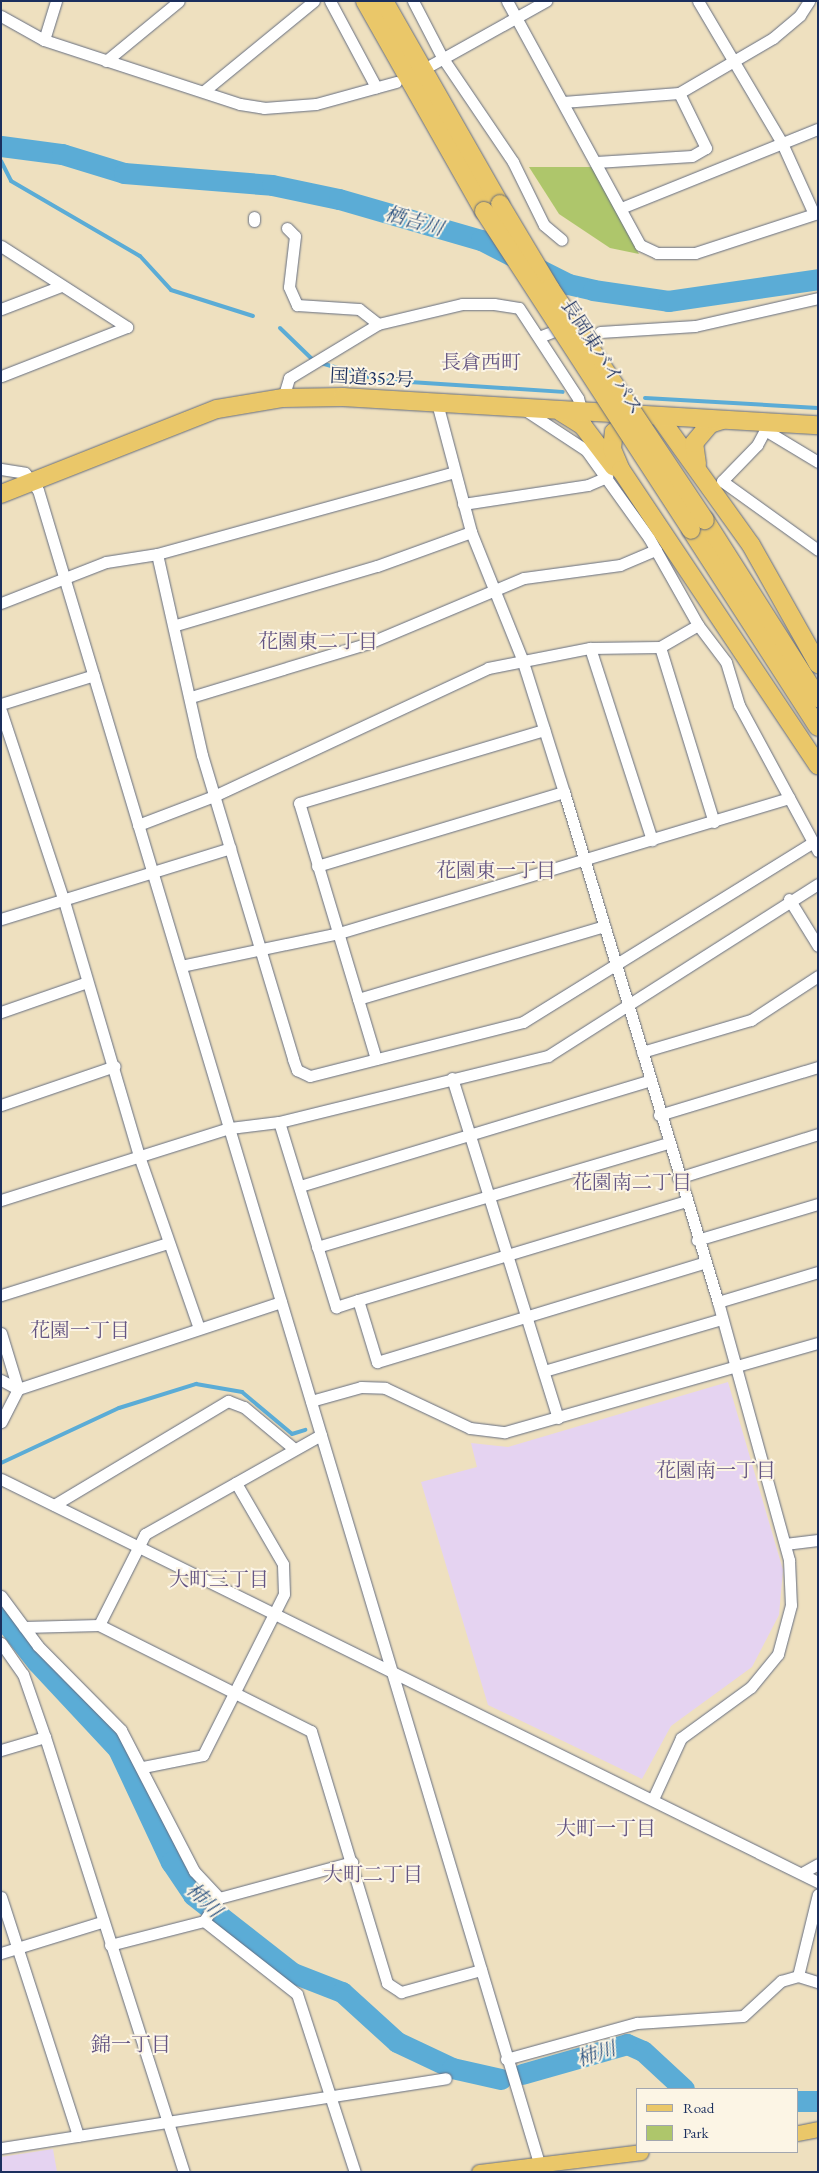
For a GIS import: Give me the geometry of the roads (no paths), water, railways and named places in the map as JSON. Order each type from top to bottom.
[{"type":"highway","name":"長岡東バイパス","points":[[365,1],[484,211],[818,698]]},
{"type":"highway","name":"長岡東バイパス","points":[[384,1],[550,288],[698,525],[818,727]]},
{"type":"highway","name":"国道352号","points":[[1,494],[217,410],[283,398],[437,403],[660,418],[724,419],[764,426],[818,425]]},
{"type":"highway","points":[[560,412],[589,433],[650,516],[818,765]]},
{"type":"highway","points":[[641,416],[618,425],[612,449],[650,516]]},
{"type":"highway","points":[[660,418],[702,474],[751,545],[818,664]]},
{"type":"highway","points":[[702,474],[694,458],[694,442],[710,424],[724,419]]},
{"type":"main road","points":[[799,2133],[818,2129]]},
{"type":"main road","points":[[479,2172],[540,2167],[636,2153]]},
{"type":"street","points":[[44,40],[56,1]]},
{"type":"street","points":[[106,61],[163,6],[179,1]]},
{"type":"street","points":[[204,91],[314,1]]},
{"type":"street","points":[[330,1],[376,87]]},
{"type":"street","points":[[413,1],[442,57],[508,154],[544,224],[562,240]]},
{"type":"street","points":[[507,1],[640,245],[657,253],[695,253],[810,218],[814,206],[782,143],[698,1]]},
{"type":"street","points":[[431,64],[546,1]]},
{"type":"street","points":[[563,102],[679,93],[788,28],[809,1]]},
{"type":"street","points":[[1,16],[44,40],[106,61],[264,108],[327,102],[396,82]]},
{"type":"street","points":[[596,162],[692,156],[706,148],[679,93]]},
{"type":"street","points":[[621,208],[818,129]]},
{"type":"street","points":[[287,228],[295,236],[289,287],[297,306],[359,310],[378,324]]},
{"type":"street","points":[[1,246],[61,286],[127,326],[1,376]]},
{"type":"street","points":[[1,309],[61,286]]},
{"type":"street","points":[[600,332],[695,326],[818,298]]},
{"type":"street","points":[[283,398],[285,382],[313,360],[378,324],[422,311],[494,304],[519,308],[578,398],[582,412]]},
{"type":"street","points":[[539,337],[552,332]]},
{"type":"street","points":[[437,403],[471,532],[522,659],[564,792],[628,1003],[703,1263],[718,1302],[785,1544],[792,1591],[778,1654],[751,1687],[681,1738],[653,1799]]},
{"type":"street","points":[[157,554],[176,626],[214,796],[297,1070],[310,1076],[522,1022],[815,846],[739,705],[726,662],[698,625],[656,550],[607,477],[574,440],[524,409]]},
{"type":"street","points":[[818,462],[764,426],[757,445],[722,478],[724,486],[818,550]]},
{"type":"street","points":[[1,469],[19,470],[34,481],[65,578],[312,1401],[506,2059],[540,2167]]},
{"type":"street","points":[[1,603],[106,562],[157,554],[454,472]]},
{"type":"street","points":[[463,504],[588,485],[607,477]]},
{"type":"street","points":[[176,626],[377,566],[471,532]]},
{"type":"street","points":[[191,697],[369,643],[524,578],[620,565],[656,550]]},
{"type":"street","points":[[138,825],[214,796],[463,677],[522,659],[590,648],[660,647],[698,625]]},
{"type":"street","points":[[660,647],[714,822]]},
{"type":"street","points":[[590,648],[652,840]]},
{"type":"street","points":[[1,704],[94,675]]},
{"type":"street","points":[[1,711],[64,901],[87,982],[115,1066],[139,1156],[199,1328]]},
{"type":"street","points":[[376,1059],[299,802],[544,730]]},
{"type":"street","points":[[317,866],[564,792]]},
{"type":"street","points":[[181,966],[338,933],[789,798]]},
{"type":"street","points":[[1,919],[230,848]]},
{"type":"street","points":[[1,1200],[230,1128],[279,1122],[452,1078],[548,1056],[790,899],[818,884]]},
{"type":"street","points":[[790,899],[818,946]]},
{"type":"street","points":[[358,999],[604,926]]},
{"type":"street","points":[[642,1052],[751,1020],[818,976]]},
{"type":"street","points":[[1,1012],[87,982]]},
{"type":"street","points":[[1,1105],[115,1066]]},
{"type":"street","points":[[659,1115],[818,1067]]},
{"type":"street","points":[[452,1078],[528,1316],[558,1418]]},
{"type":"street","points":[[300,1186],[650,1080]]},
{"type":"street","points":[[279,1122],[336,1306],[685,1201]]},
{"type":"street","points":[[678,1178],[818,1134]]},
{"type":"street","points":[[317,1247],[489,1194],[667,1143]]},
{"type":"street","points":[[697,1240],[818,1204]]},
{"type":"street","points":[[1,1295],[168,1243]]},
{"type":"street","points":[[358,1300],[377,1362],[703,1263]]},
{"type":"street","points":[[718,1302],[818,1272]]},
{"type":"street","points":[[1,1422],[18,1389],[281,1302]]},
{"type":"street","points":[[544,1371],[722,1319]]},
{"type":"street","points":[[1,1333],[18,1389]]},
{"type":"street","points":[[312,1401],[373,1386],[395,1390],[453,1420],[489,1431],[529,1427],[818,1343]]},
{"type":"street","points":[[1,1380],[18,1389]]},
{"type":"street","points":[[54,1505],[228,1401],[244,1407],[293,1448]]},
{"type":"street","points":[[99,1625],[146,1534],[293,1448],[321,1435]]},
{"type":"street","points":[[1,1479],[392,1670],[818,1882]]},
{"type":"street","points":[[144,1768],[203,1755],[285,1586],[283,1564],[236,1483]]},
{"type":"street","points":[[785,1544],[818,1540]]},
{"type":"street","points":[[1,1596],[24,1627],[109,1714],[144,1768],[194,1871],[218,1900]]},
{"type":"street","points":[[24,1627],[99,1625],[235,1692],[315,1736],[387,1983],[401,1992],[481,1970]]},
{"type":"street","points":[[1,1643],[23,1674],[45,1737],[102,1922],[184,2172]]},
{"type":"street","points":[[1,1750],[45,1737]]},
{"type":"street","points":[[110,1945],[205,1917],[218,1900],[352,1862]]},
{"type":"street","points":[[802,1874],[818,1864]]},
{"type":"street","points":[[798,1976],[818,1894]]},
{"type":"street","points":[[1,1897],[78,2136]]},
{"type":"street","points":[[205,1917],[293,1988],[331,2097],[354,2172]]},
{"type":"street","points":[[1,1953],[102,1922]]},
{"type":"street","points":[[506,2059],[637,2023],[742,2016],[772,1987],[798,1976],[818,1982]]},
{"type":"street","points":[[1,2148],[446,2078]]},
{"type":"waterway","name":"栖吉川","points":[[1,146],[62,154],[124,173],[272,185],[339,199],[481,240],[568,284],[593,290],[668,301],[818,279]]},
{"type":"waterway","points":[[1,161],[11,181],[140,256],[171,290],[253,316]]},
{"type":"waterway","points":[[280,328],[314,361],[379,380],[563,392]]},
{"type":"waterway","points":[[645,398],[818,408]]},
{"type":"waterway","points":[[1,1463],[119,1408],[196,1384],[242,1392],[292,1434],[305,1430]]},
{"type":"waterway","name":"柿川","points":[[1,1616],[37,1662],[118,1749],[171,1862],[193,1895],[293,1973],[342,1992],[397,2042],[452,2068],[501,2079]]},
{"type":"waterway","name":"柿川","points":[[522,2074],[627,2044],[643,2051],[683,2088]]},
{"type":"waterway","name":"柿川","points":[[799,2101],[818,2101]]},
{"type":"district","name":"長倉西町","points":[[481,362]]},
{"type":"district","name":"花園東二丁目","points":[[318,641]]},
{"type":"district","name":"花園東一丁目","points":[[496,870]]},
{"type":"district","name":"花園南二丁目","points":[[632,1182]]},
{"type":"district","name":"花園一丁目","points":[[80,1330]]},
{"type":"district","name":"花園南一丁目","points":[[716,1470]]},
{"type":"district","name":"大町三丁目","points":[[219,1579]]},
{"type":"district","name":"大町一丁目","points":[[606,1828]]},
{"type":"district","name":"大町二丁目","points":[[373,1874]]},
{"type":"district","name":"錦一丁目","points":[[131,2044]]}]
